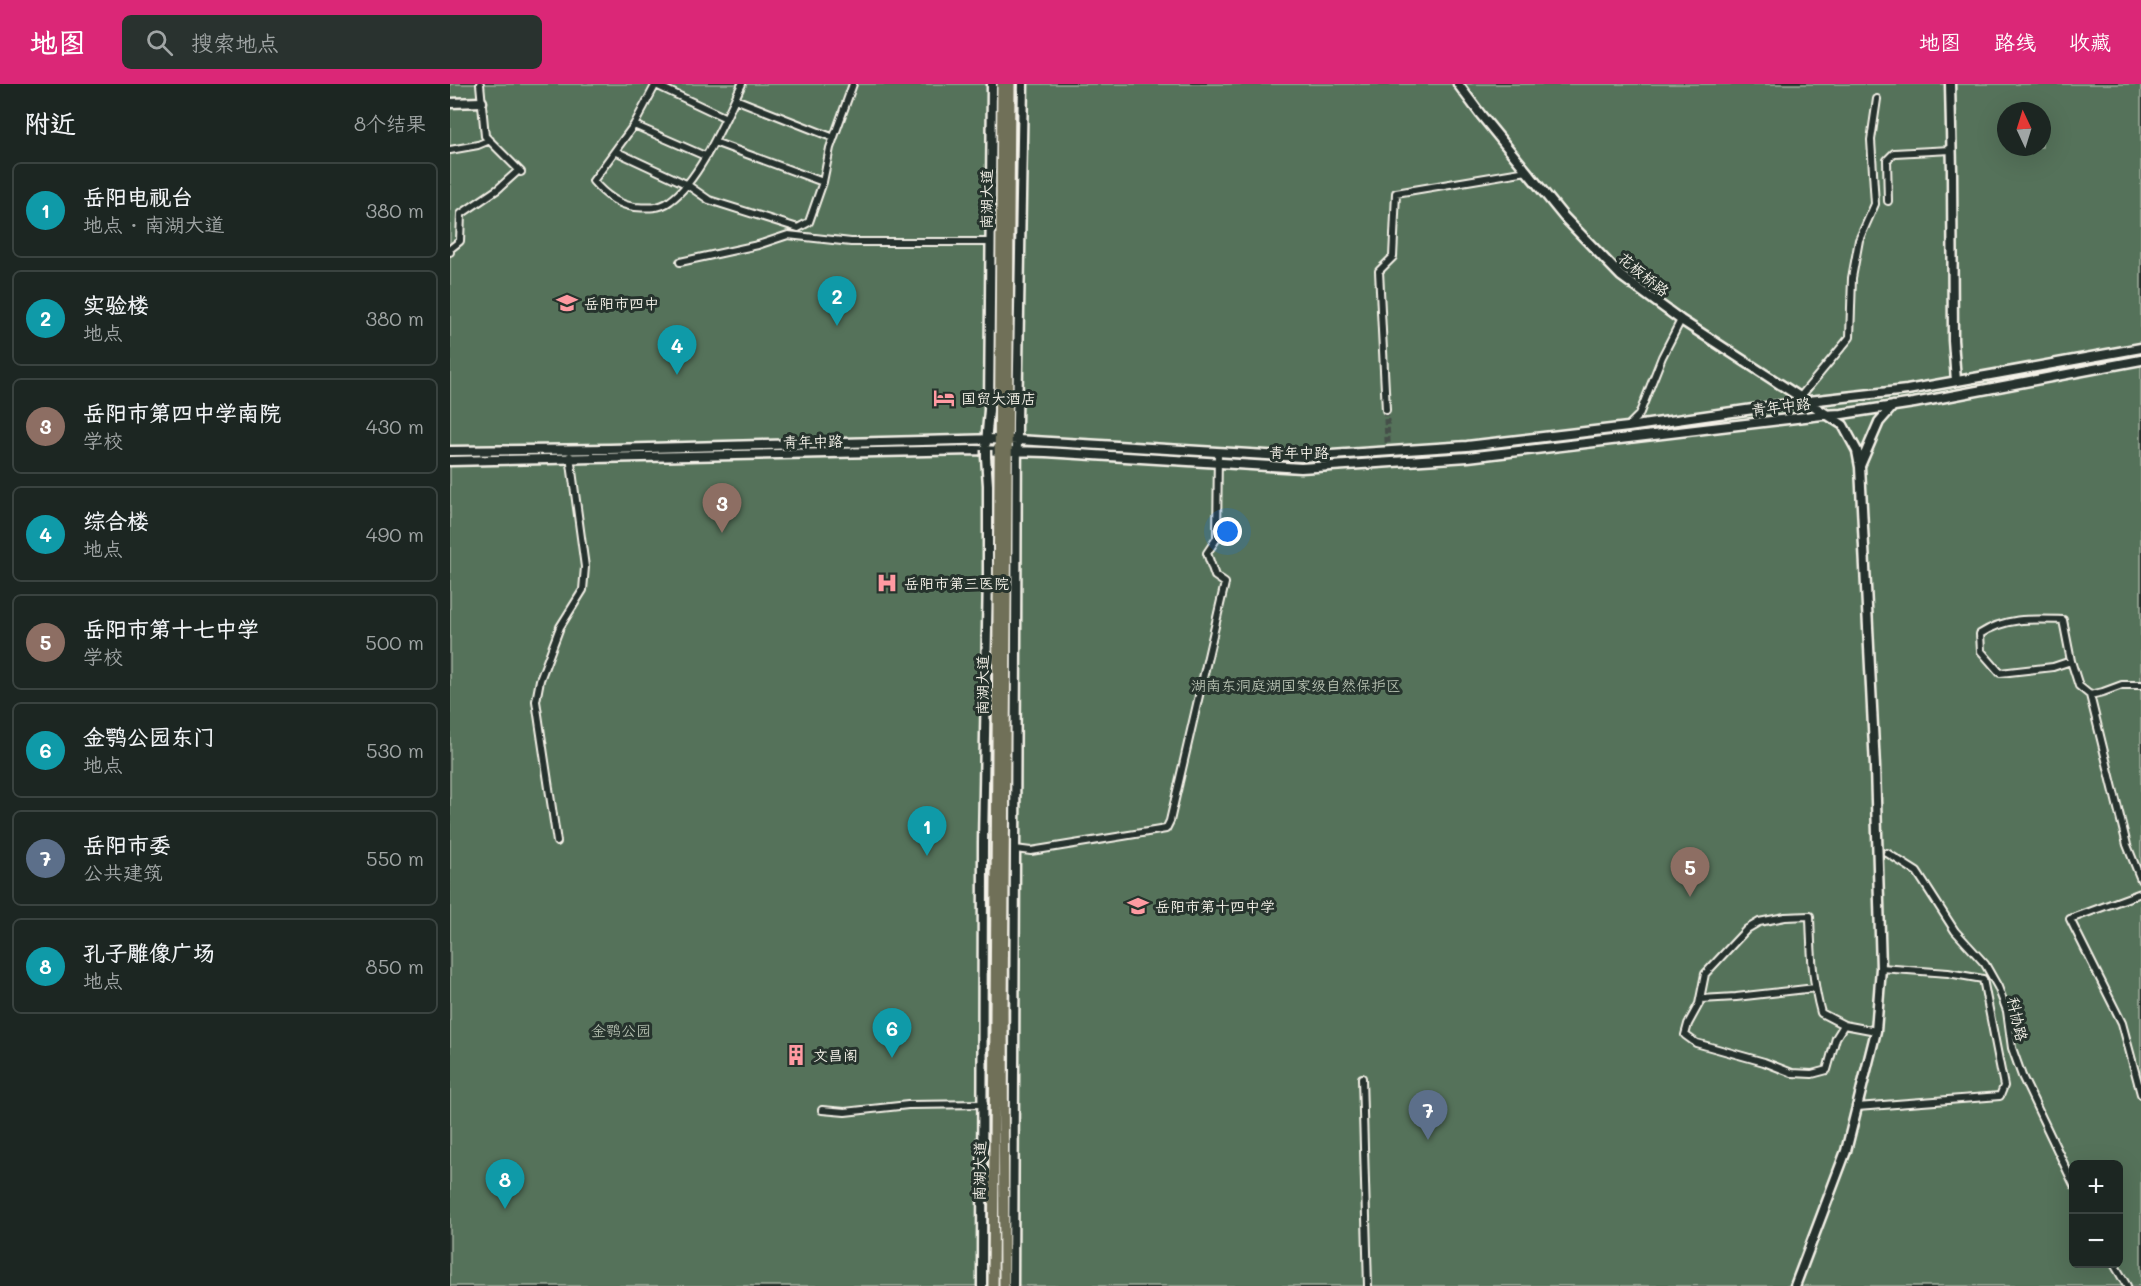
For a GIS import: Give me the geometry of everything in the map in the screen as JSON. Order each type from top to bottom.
[{"type":"main road","points":[[982,1286],[983,843],[988,563],[986,439],[989,410],[992,84]]},
{"type":"main road","name":"南湖大道","points":[[1002,84],[1008,439]]},
{"type":"main road","name":"南湖大道","points":[[1004,1286],[1003,1011],[1010,84]]},
{"type":"main road","points":[[1013,1286],[1015,849],[1008,439],[1023,84]]},
{"type":"main road","name":"花板桥路","points":[[1458,84],[1564,217],[1621,276],[1681,320],[1843,425],[1857,451],[1860,467]]},
{"type":"main road","points":[[1950,84],[1953,340],[1956,381]]},
{"type":"main road","points":[[450,103],[482,102]]},
{"type":"main road","name":"青年中路","points":[[450,461],[569,454],[986,439],[1301,457],[1467,446],[1628,427],[1805,399],[1908,390],[2141,348]]},
{"type":"main road","name":"青年中路","points":[[450,451],[569,454],[1008,451],[1301,468],[1468,457],[1829,415],[1893,406],[2141,360]]},
{"type":"main road","points":[[1796,1286],[1846,1151],[1876,1032],[1881,968],[1875,767],[1860,467],[1879,422],[1893,406]]},
{"type":"main road","name":"南湖大道","points":[[993,1286],[1008,451]]},
{"type":"street","points":[[450,252],[450,249],[460,241],[461,214],[520,171],[485,136],[480,84]]},
{"type":"street","points":[[726,118],[656,84],[634,125],[593,181],[604,194],[625,206],[651,209],[670,202],[686,184],[705,156],[726,118],[742,84]]},
{"type":"street","points":[[615,151],[686,184],[709,200],[798,228],[809,222],[853,84]]},
{"type":"street","points":[[735,99],[834,138]]},
{"type":"street","points":[[1805,399],[1850,337],[1852,278],[1858,240],[1875,204],[1870,141],[1877,99]]},
{"type":"street","points":[[634,125],[705,156]]},
{"type":"street","points":[[450,150],[478,145],[490,140]]},
{"type":"street","points":[[714,141],[823,183]]},
{"type":"street","points":[[1888,201],[1887,160],[1894,153],[1952,150]]},
{"type":"street","points":[[1386,410],[1379,271],[1393,257],[1396,193],[1527,171]]},
{"type":"street","points":[[681,262],[759,245],[788,235],[851,242],[990,242]]},
{"type":"street","points":[[1628,427],[1639,416],[1662,357],[1681,320]]},
{"type":"street","points":[[1015,849],[1031,851],[1166,830],[1225,583],[1215,576],[1207,554],[1217,538],[1218,452]]},
{"type":"street","points":[[557,842],[536,701],[540,680],[560,627],[583,591],[585,567],[569,454]]},
{"type":"street","points":[[2071,661],[2053,667],[2000,673],[1981,651],[1980,634],[1994,625],[2024,619],[2063,620],[2071,661],[2079,686],[2090,695],[2127,845],[2141,880]]},
{"type":"street","points":[[2090,695],[2122,685],[2141,685]]},
{"type":"street","name":"科协路","points":[[1887,853],[1917,872],[1955,931],[1984,964],[1998,987],[2007,1011],[2012,1048],[2022,1076],[2069,1176]]},
{"type":"street","points":[[2141,893],[2070,919],[2122,1023],[2141,1094]]},
{"type":"street","points":[[1844,1025],[1836,1038],[1827,1070],[1812,1074],[1792,1073],[1764,1062],[1696,1043],[1685,1035],[1701,999],[1705,975],[1747,929],[1759,922],[1785,917],[1810,916],[1815,988],[1821,1013],[1844,1025],[1876,1032]]},
{"type":"street","points":[[1857,1107],[2000,1096],[2004,1086],[1983,979],[1948,973],[1881,968]]},
{"type":"street","points":[[1701,999],[1815,988]]},
{"type":"street","points":[[1362,1078],[1368,1286]]},
{"type":"street","points":[[822,1110],[845,1112],[908,1105],[984,1104]]},
{"type":"street","points":[[2117,1268],[2127,1286]]},
{"type":"green space","name":"湖南东洞庭湖国家级自然保护区","points":[[450,84],[2141,84],[2141,1286],[450,1286]]},
{"type":"tunnel","points":[[1386,410],[1388,451]]},
{"type":"place","name":"岳阳市四中","points":[[567,303]]},
{"type":"place","name":"实验楼","points":[[837,326]]},
{"type":"place","name":"综合楼","points":[[677,375]]},
{"type":"place","name":"国贸大酒店","points":[[944,398]]},
{"type":"place","name":"岳阳市第四中学南院","points":[[722,533]]},
{"type":"place","name":"岳阳市第三医院","points":[[887,583]]},
{"type":"place","name":"岳阳电视台","points":[[927,856]]},
{"type":"place","name":"岳阳市第十七中学","points":[[1690,897]]},
{"type":"place","name":"岳阳市第十四中学","points":[[1138,906]]},
{"type":"place","name":"文昌阁","points":[[796,1055]]},
{"type":"place","name":"金鹗公园东门","points":[[892,1058]]},
{"type":"place","name":"岳阳市委","points":[[1428,1140]]},
{"type":"place","name":"孔子雕像广场","points":[[505,1209]]},
{"type":"park label","name":"金鹗公园","points":[[621,1030]]}]
